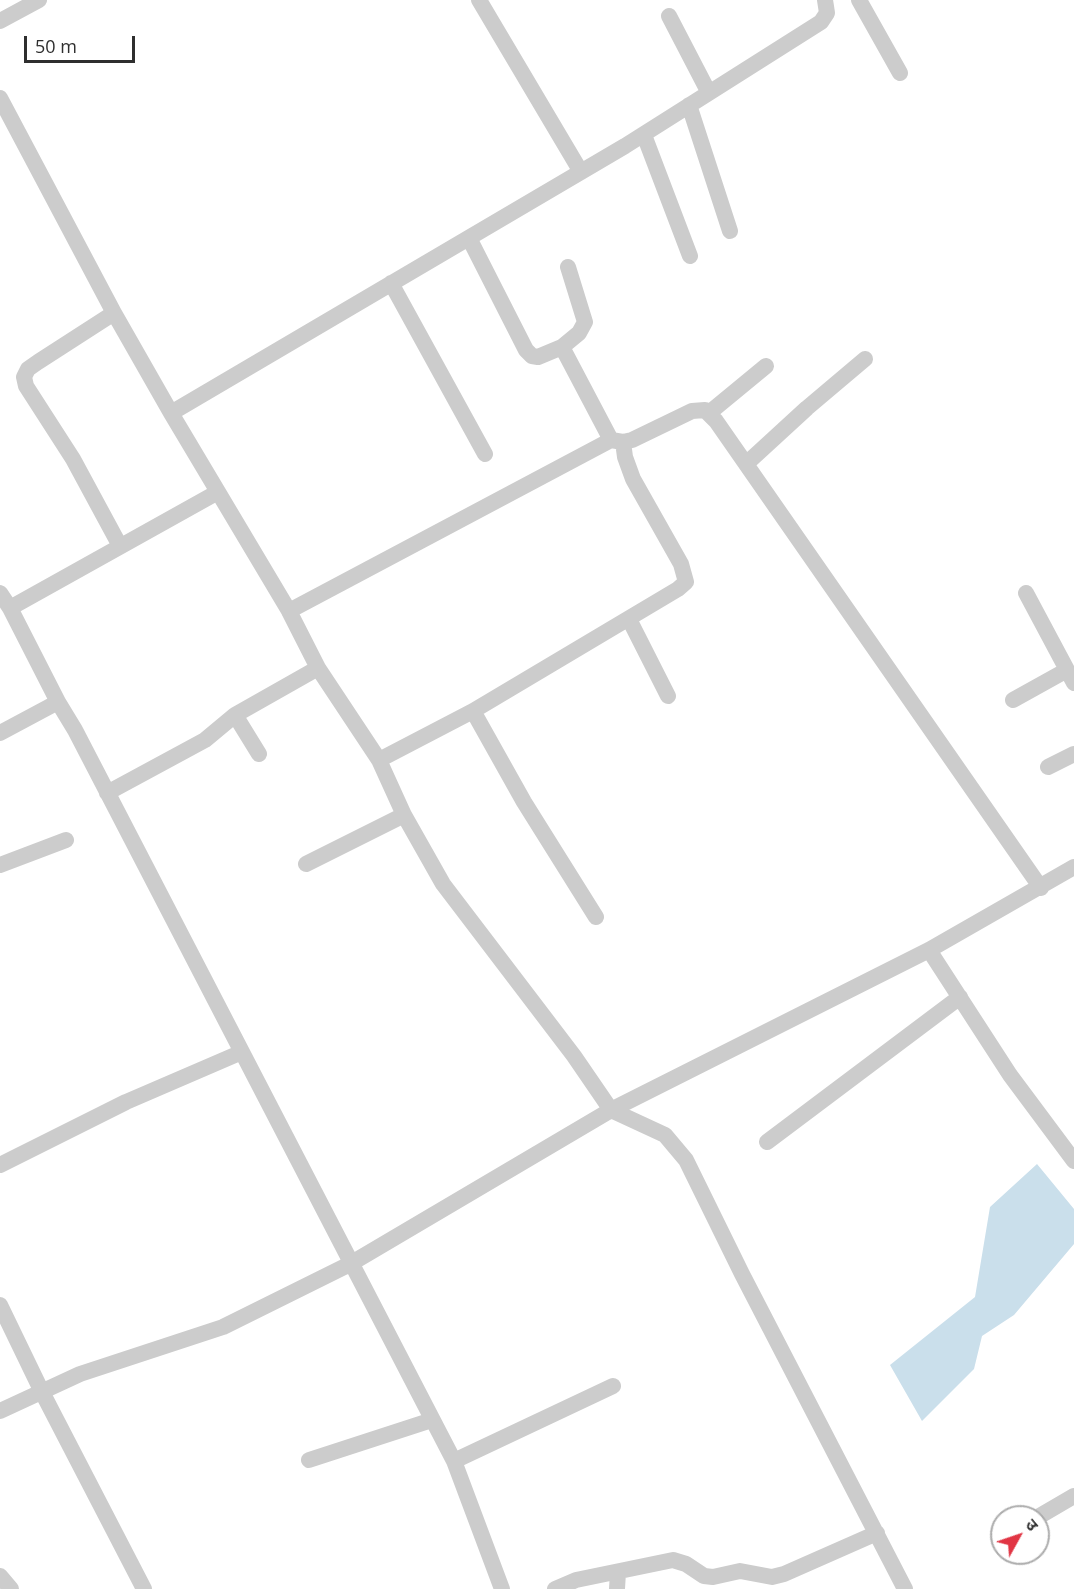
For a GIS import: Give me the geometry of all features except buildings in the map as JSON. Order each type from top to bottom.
[{"type":"street","points":[[0,21],[39,0]]},
{"type":"street","points":[[479,0],[581,172]]},
{"type":"street","points":[[171,412],[644,135],[821,22],[827,14],[825,0]]},
{"type":"street","points":[[859,0],[900,73]]},
{"type":"street","points":[[669,16],[709,93]]},
{"type":"street","points":[[0,98],[114,313],[289,611],[318,668],[379,760],[404,815],[443,884],[574,1056],[611,1110],[665,1135],[686,1160],[742,1275],[905,1589]]},
{"type":"street","points":[[689,105],[730,231]]},
{"type":"street","points":[[644,135],[690,256]]},
{"type":"street","points":[[469,238],[526,350],[532,356],[538,357],[562,347],[584,328],[585,322],[568,267]]},
{"type":"street","points":[[391,283],[485,454]]},
{"type":"street","points":[[114,313],[28,369],[24,377],[26,386],[73,459],[120,546]]},
{"type":"street","points":[[379,760],[473,711],[629,619],[686,582],[681,564],[633,479],[617,441],[562,347]]},
{"type":"street","points":[[746,464],[865,359]]},
{"type":"street","points":[[709,413],[766,366]]},
{"type":"street","points":[[289,611],[617,441],[700,409],[709,413],[746,464],[1041,888]]},
{"type":"street","points":[[10,608],[218,492]]},
{"type":"street","points":[[0,593],[75,730],[454,1461],[502,1589]]},
{"type":"street","points":[[1013,700],[1072,668],[1048,636],[1026,593]]},
{"type":"street","points":[[629,619],[668,696]]},
{"type":"street","points":[[107,793],[206,740],[235,715],[318,668]]},
{"type":"street","points":[[0,733],[58,702]]},
{"type":"street","points":[[473,711],[524,802],[596,917]]},
{"type":"street","points":[[235,715],[259,754]]},
{"type":"street","points":[[1048,767],[1074,754]]},
{"type":"street","points":[[306,864],[404,815]]},
{"type":"street","points":[[0,865],[66,840]]},
{"type":"street","points":[[0,1411],[80,1374],[222,1328],[350,1264],[611,1110],[929,950],[1041,888],[1074,867]]},
{"type":"street","points":[[929,950],[1010,1075],[1074,1161]]},
{"type":"street","points":[[767,1142],[960,997]]},
{"type":"street","points":[[0,1165],[126,1102],[242,1052]]},
{"type":"street","points":[[0,1305],[42,1392],[144,1589]]},
{"type":"street","points":[[454,1461],[613,1386]]},
{"type":"street","points":[[309,1460],[432,1420]]},
{"type":"street","points":[[1050,1510],[1074,1496]]},
{"type":"street","points":[[555,1589],[576,1580],[673,1560],[687,1564],[704,1576],[713,1577],[740,1571],[772,1577],[784,1574],[876,1533]]},
{"type":"street","points":[[617,1589],[618,1572]]},
{"type":"street","points":[[0,1576],[10,1589]]},
{"type":"water","points":[[1037,1164],[1074,1209],[1074,1244],[1014,1315],[982,1336],[974,1369],[922,1421],[890,1365],[975,1297],[990,1207]]}]
